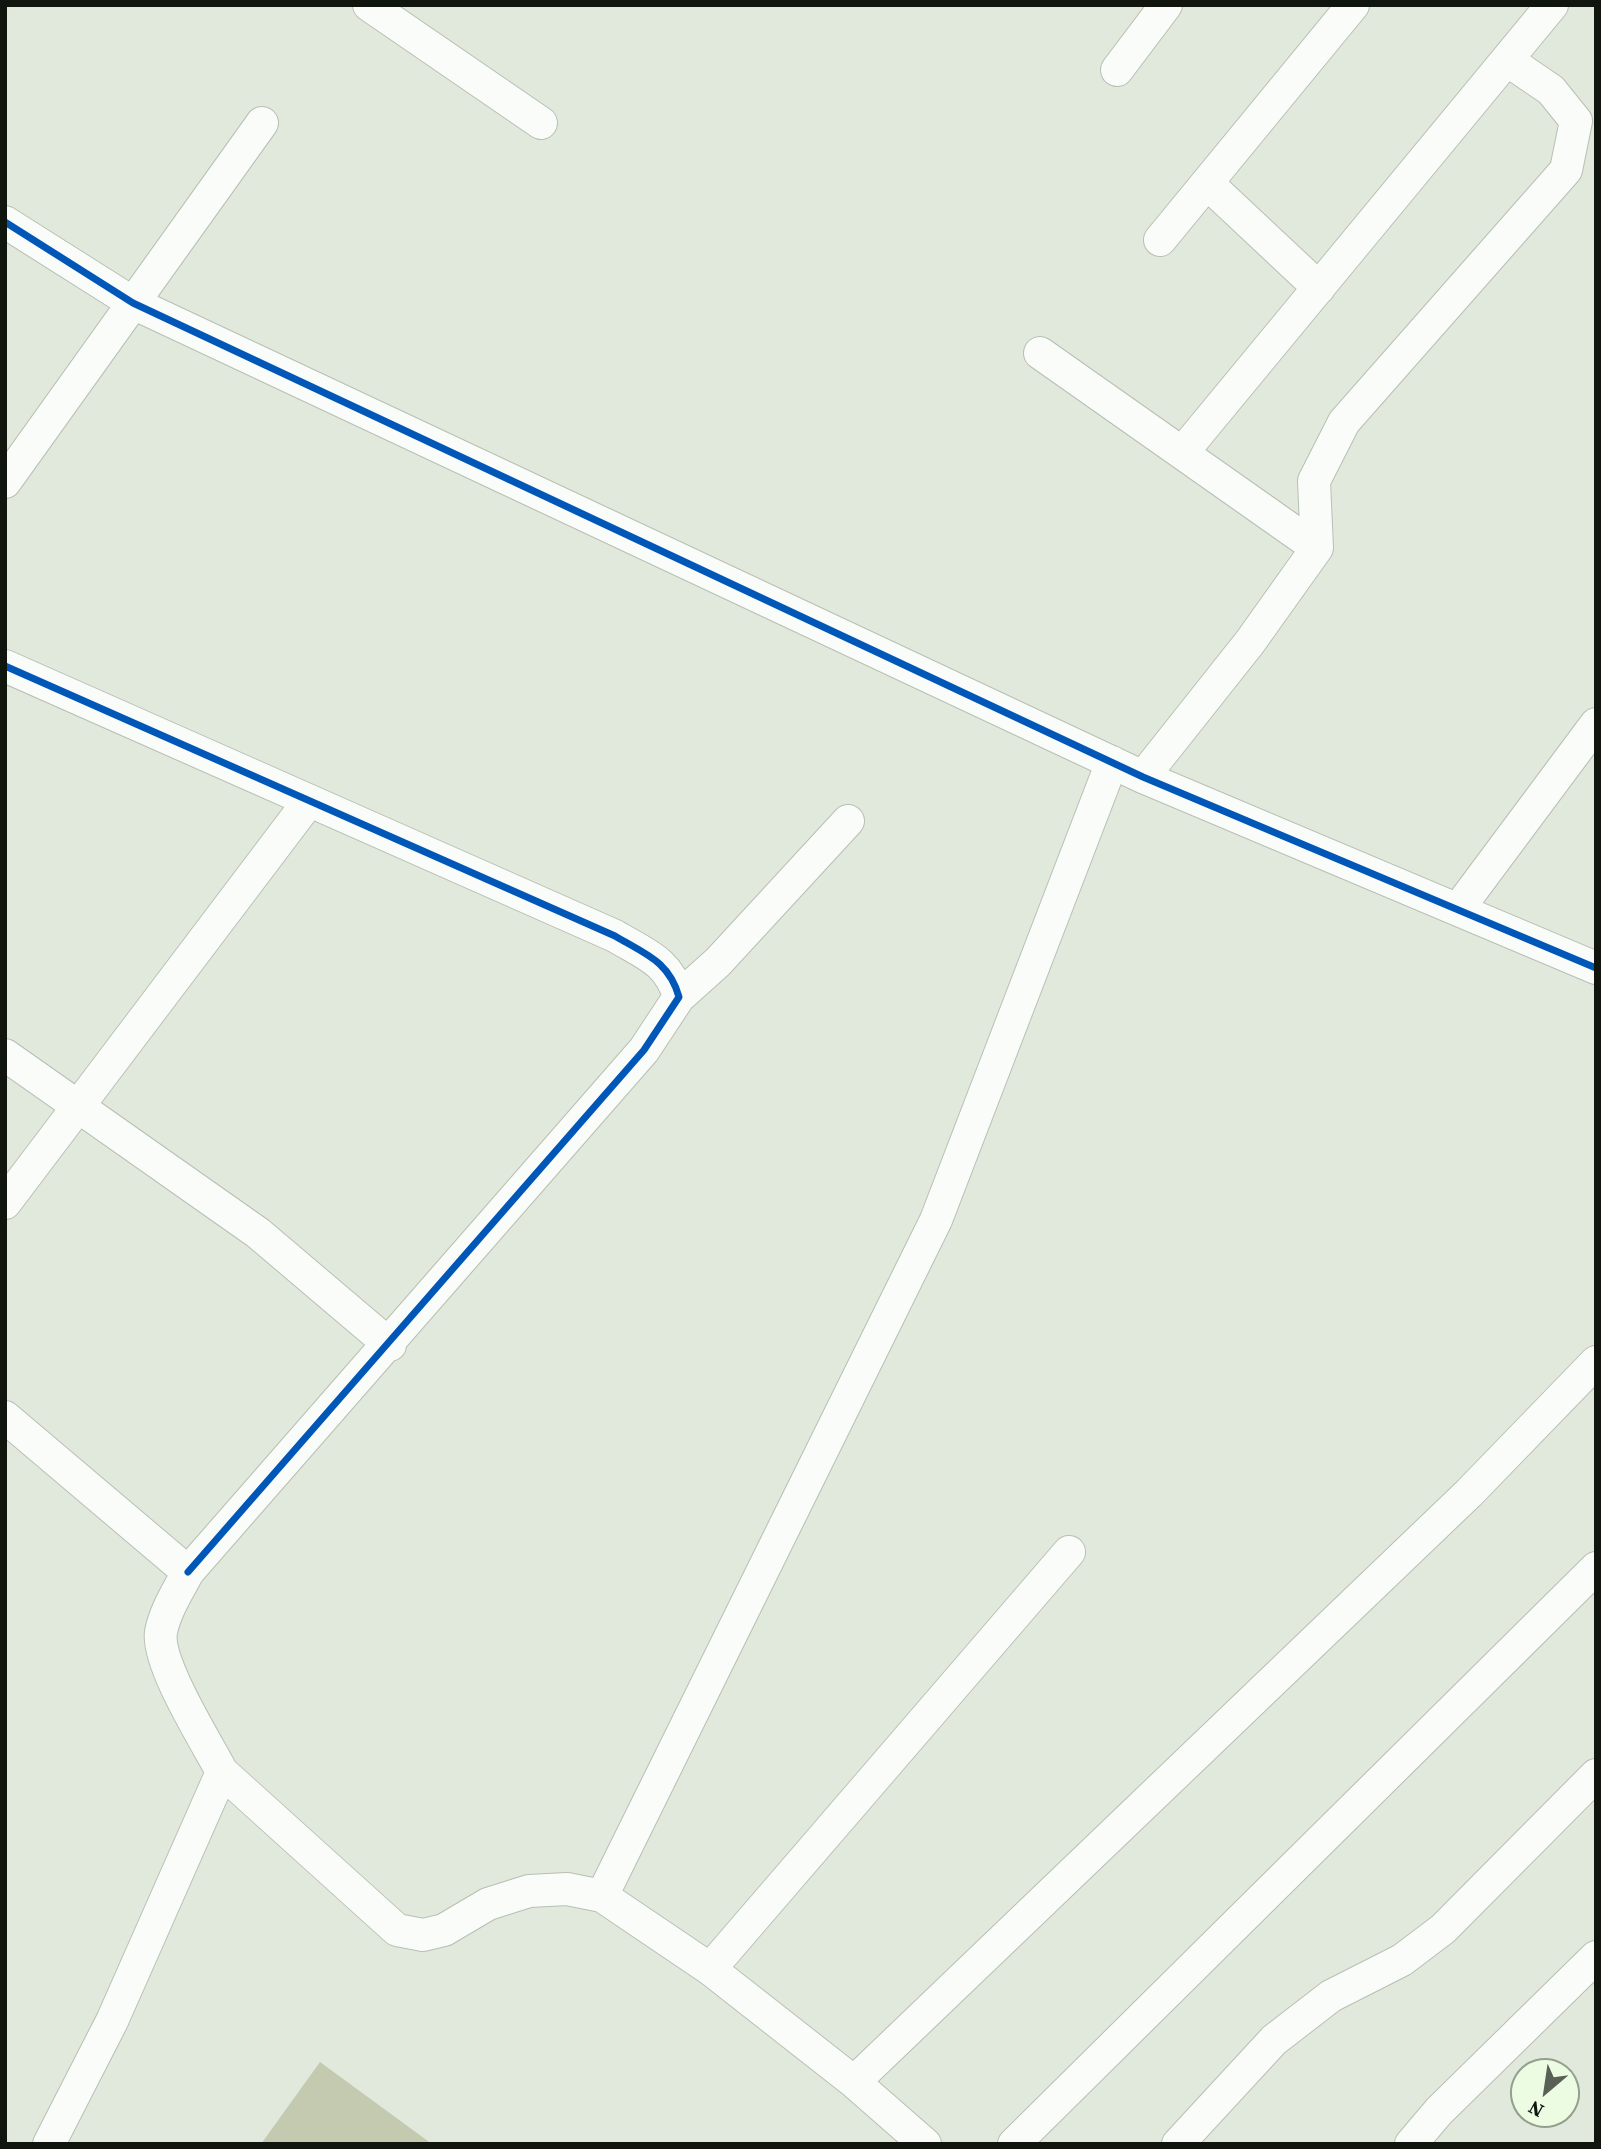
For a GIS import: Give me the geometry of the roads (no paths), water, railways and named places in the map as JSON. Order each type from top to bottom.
[{"type":"street","points":[[369,5],[541,123]]},
{"type":"street","points":[[1117,70],[1166,5]]},
{"type":"street","points":[[1160,240],[1353,5]]},
{"type":"street","points":[[1182,453],[1552,5]]},
{"type":"street","points":[[1143,777],[1250,642],[1317,548],[1314,481],[1344,422],[1566,170],[1576,121],[1551,90],[1507,60]]},
{"type":"street","points":[[5,482],[262,122]]},
{"type":"street","points":[[1207,183],[1319,288]]},
{"type":"street","points":[[5,222],[133,303],[1143,777],[1596,968]]},
{"type":"street","points":[[1040,353],[1317,548]]},
{"type":"street","points":[[5,666],[615,936],[657,960],[673,976],[679,997]]},
{"type":"street","points":[[1459,908],[1596,724]]},
{"type":"street","points":[[602,1896],[936,1220],[1112,762]]},
{"type":"street","points":[[5,1203],[309,801]]},
{"type":"street","points":[[848,821],[718,962],[679,997],[644,1050],[390,1345],[188,1572],[170,1606],[160,1635],[171,1675],[222,1772],[397,1930],[423,1935],[444,1930],[488,1904],[529,1891],[567,1889],[602,1896],[710,1969],[854,2082],[925,2144]]},
{"type":"street","points":[[5,1055],[258,1233],[390,1345]]},
{"type":"street","points":[[854,2082],[1469,1493],[1596,1362]]},
{"type":"street","points":[[5,1418],[188,1572]]},
{"type":"street","points":[[710,1969],[1069,1552]]},
{"type":"street","points":[[1014,2144],[1596,1568]]},
{"type":"street","points":[[49,2144],[112,2021],[222,1772]]},
{"type":"street","points":[[1178,2144],[1274,2040],[1331,1996],[1402,1960],[1443,1929],[1596,1775]]},
{"type":"street","points":[[1411,2144],[1439,2111],[1596,1957]]}]
